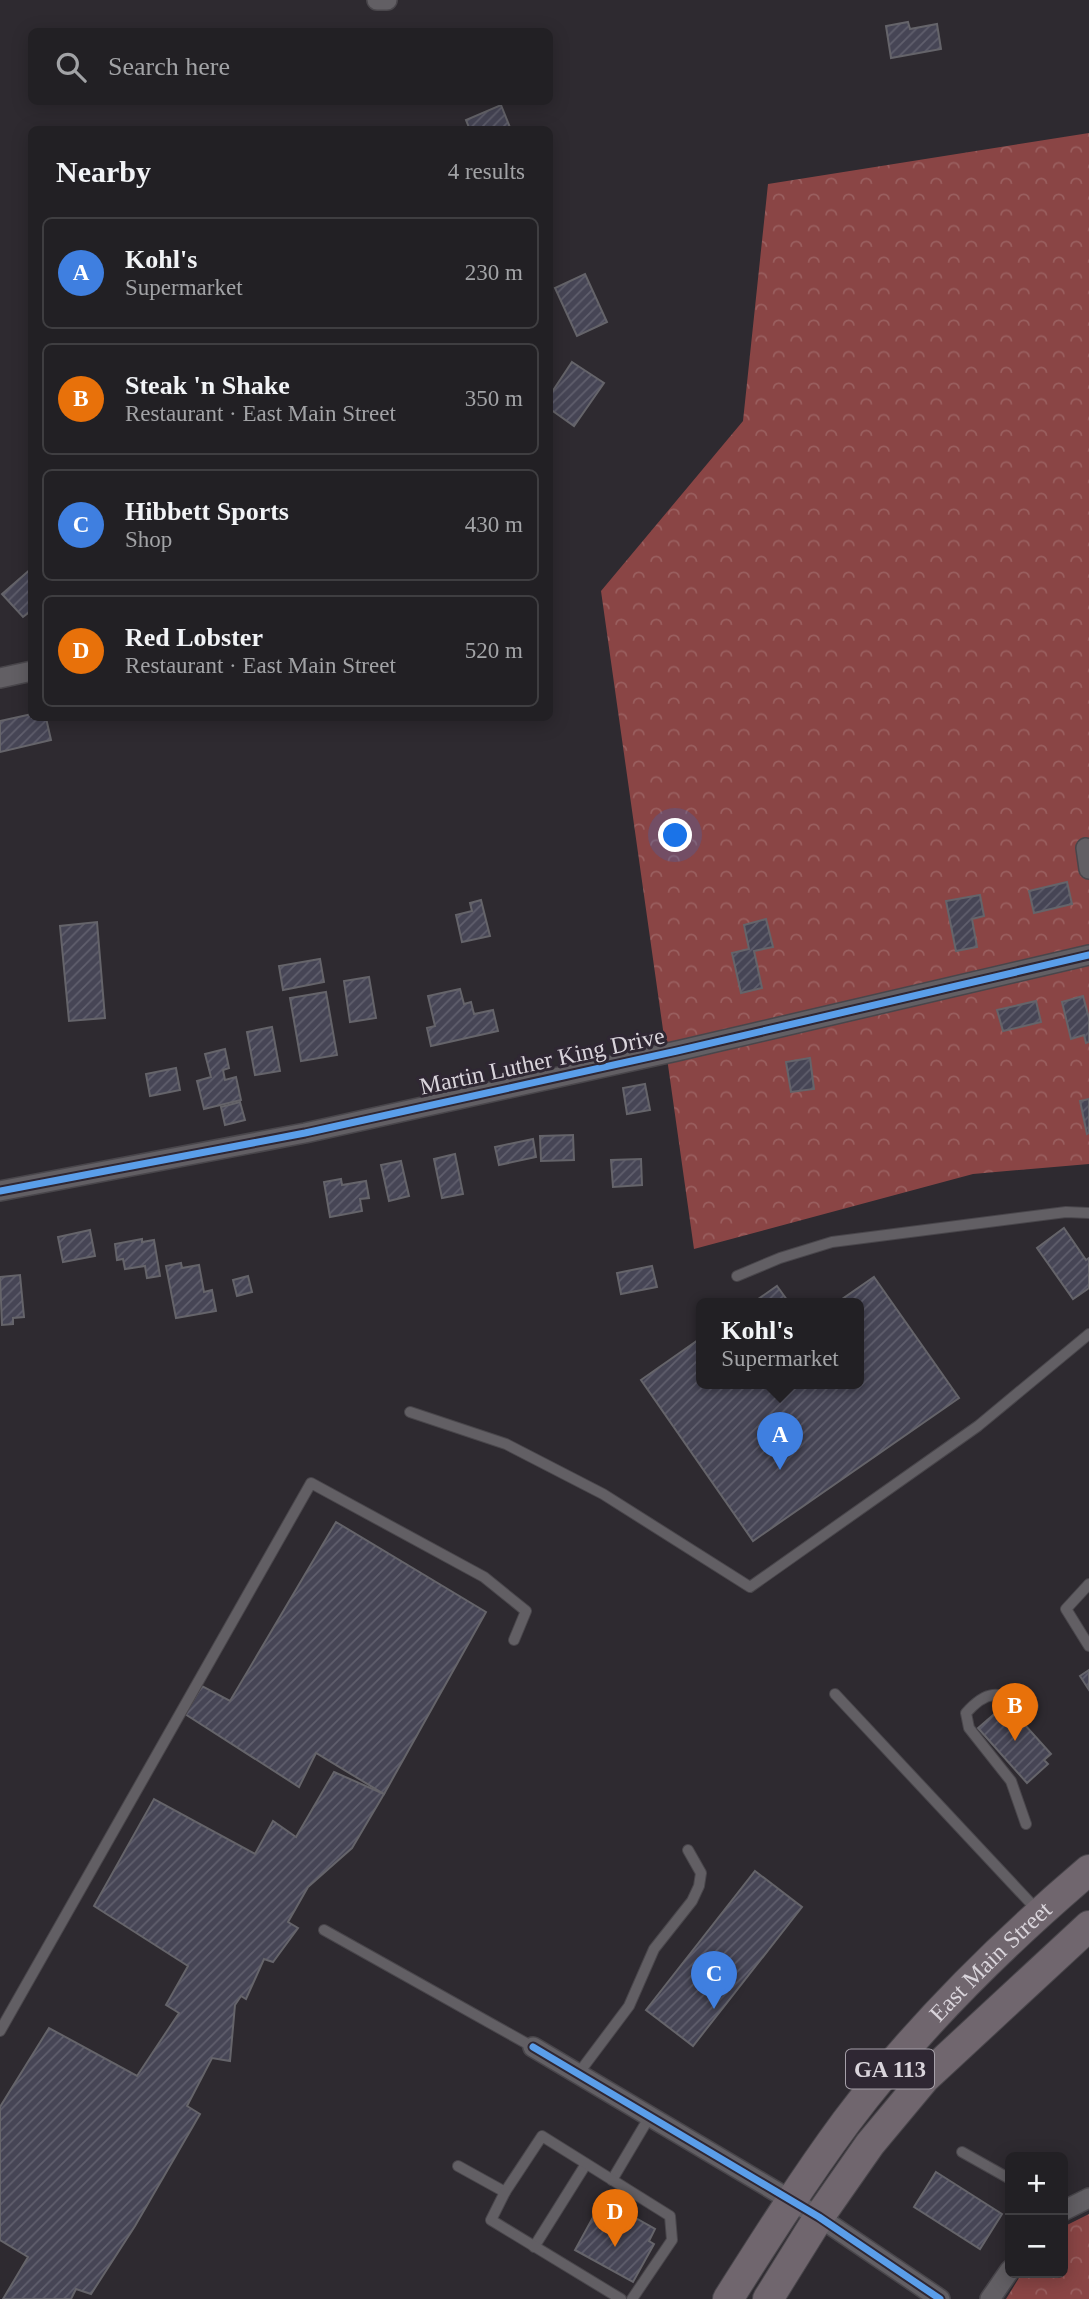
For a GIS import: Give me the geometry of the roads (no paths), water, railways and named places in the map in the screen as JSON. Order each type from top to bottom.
[{"type":"main road","name":"East Main Street","points":[[728,2299],[791,2200],[847,2121],[898,2060],[980,1971],[1089,1870]]},
{"type":"main road","name":"East Main Street","points":[[768,2299],[819,2217],[870,2144],[925,2078],[1082,1936]]},
{"type":"street","points":[[377,0],[387,0]]},
{"type":"street","points":[[0,678],[28,672]]},
{"type":"street","points":[[1086,848],[1089,869]]},
{"type":"street","name":"Martin Luther King Drive","points":[[0,1191],[304,1133],[677,1051],[1089,954]]},
{"type":"street","points":[[533,2047],[819,2217],[940,2299]]},
{"type":"street","points":[[1068,2207],[1089,2198]]},
{"type":"street","points":[[990,2299],[1005,2277]]},
{"type":"lane","points":[[737,1276],[780,1258],[832,1242],[1066,1212],[1089,1213]]},
{"type":"lane","points":[[410,1412],[506,1444],[603,1494],[750,1587],[978,1426],[1089,1334]]},
{"type":"lane","points":[[0,2031],[311,1483],[484,1577],[526,1611],[514,1640]]},
{"type":"lane","points":[[1089,1584],[1066,1609],[1089,1646]]},
{"type":"lane","points":[[835,1694],[1040,1913]]},
{"type":"lane","points":[[1026,1824],[1011,1781],[969,1728],[965,1713],[980,1698],[1000,1694],[1033,1706]]},
{"type":"lane","points":[[578,2074],[629,2006],[654,1949],[692,1901],[701,1873],[688,1850]]},
{"type":"lane","points":[[324,1930],[533,2047]]},
{"type":"lane","points":[[612,2180],[650,2116]]},
{"type":"lane","points":[[621,2299],[491,2220],[505,2192],[542,2136],[670,2216],[672,2240],[632,2299]]},
{"type":"lane","points":[[961,2152],[1005,2176]]},
{"type":"lane","points":[[534,2247],[586,2164]]},
{"type":"lane","points":[[457,2166],[505,2192]]},
{"type":"place","name":"Kohl's","points":[[780,1470]]},
{"type":"place","name":"Steak 'n Shake","points":[[1015,1741]]},
{"type":"place","name":"Hibbett Sports","points":[[714,2009]]},
{"type":"place","name":"Red Lobster","points":[[615,2247]]}]
